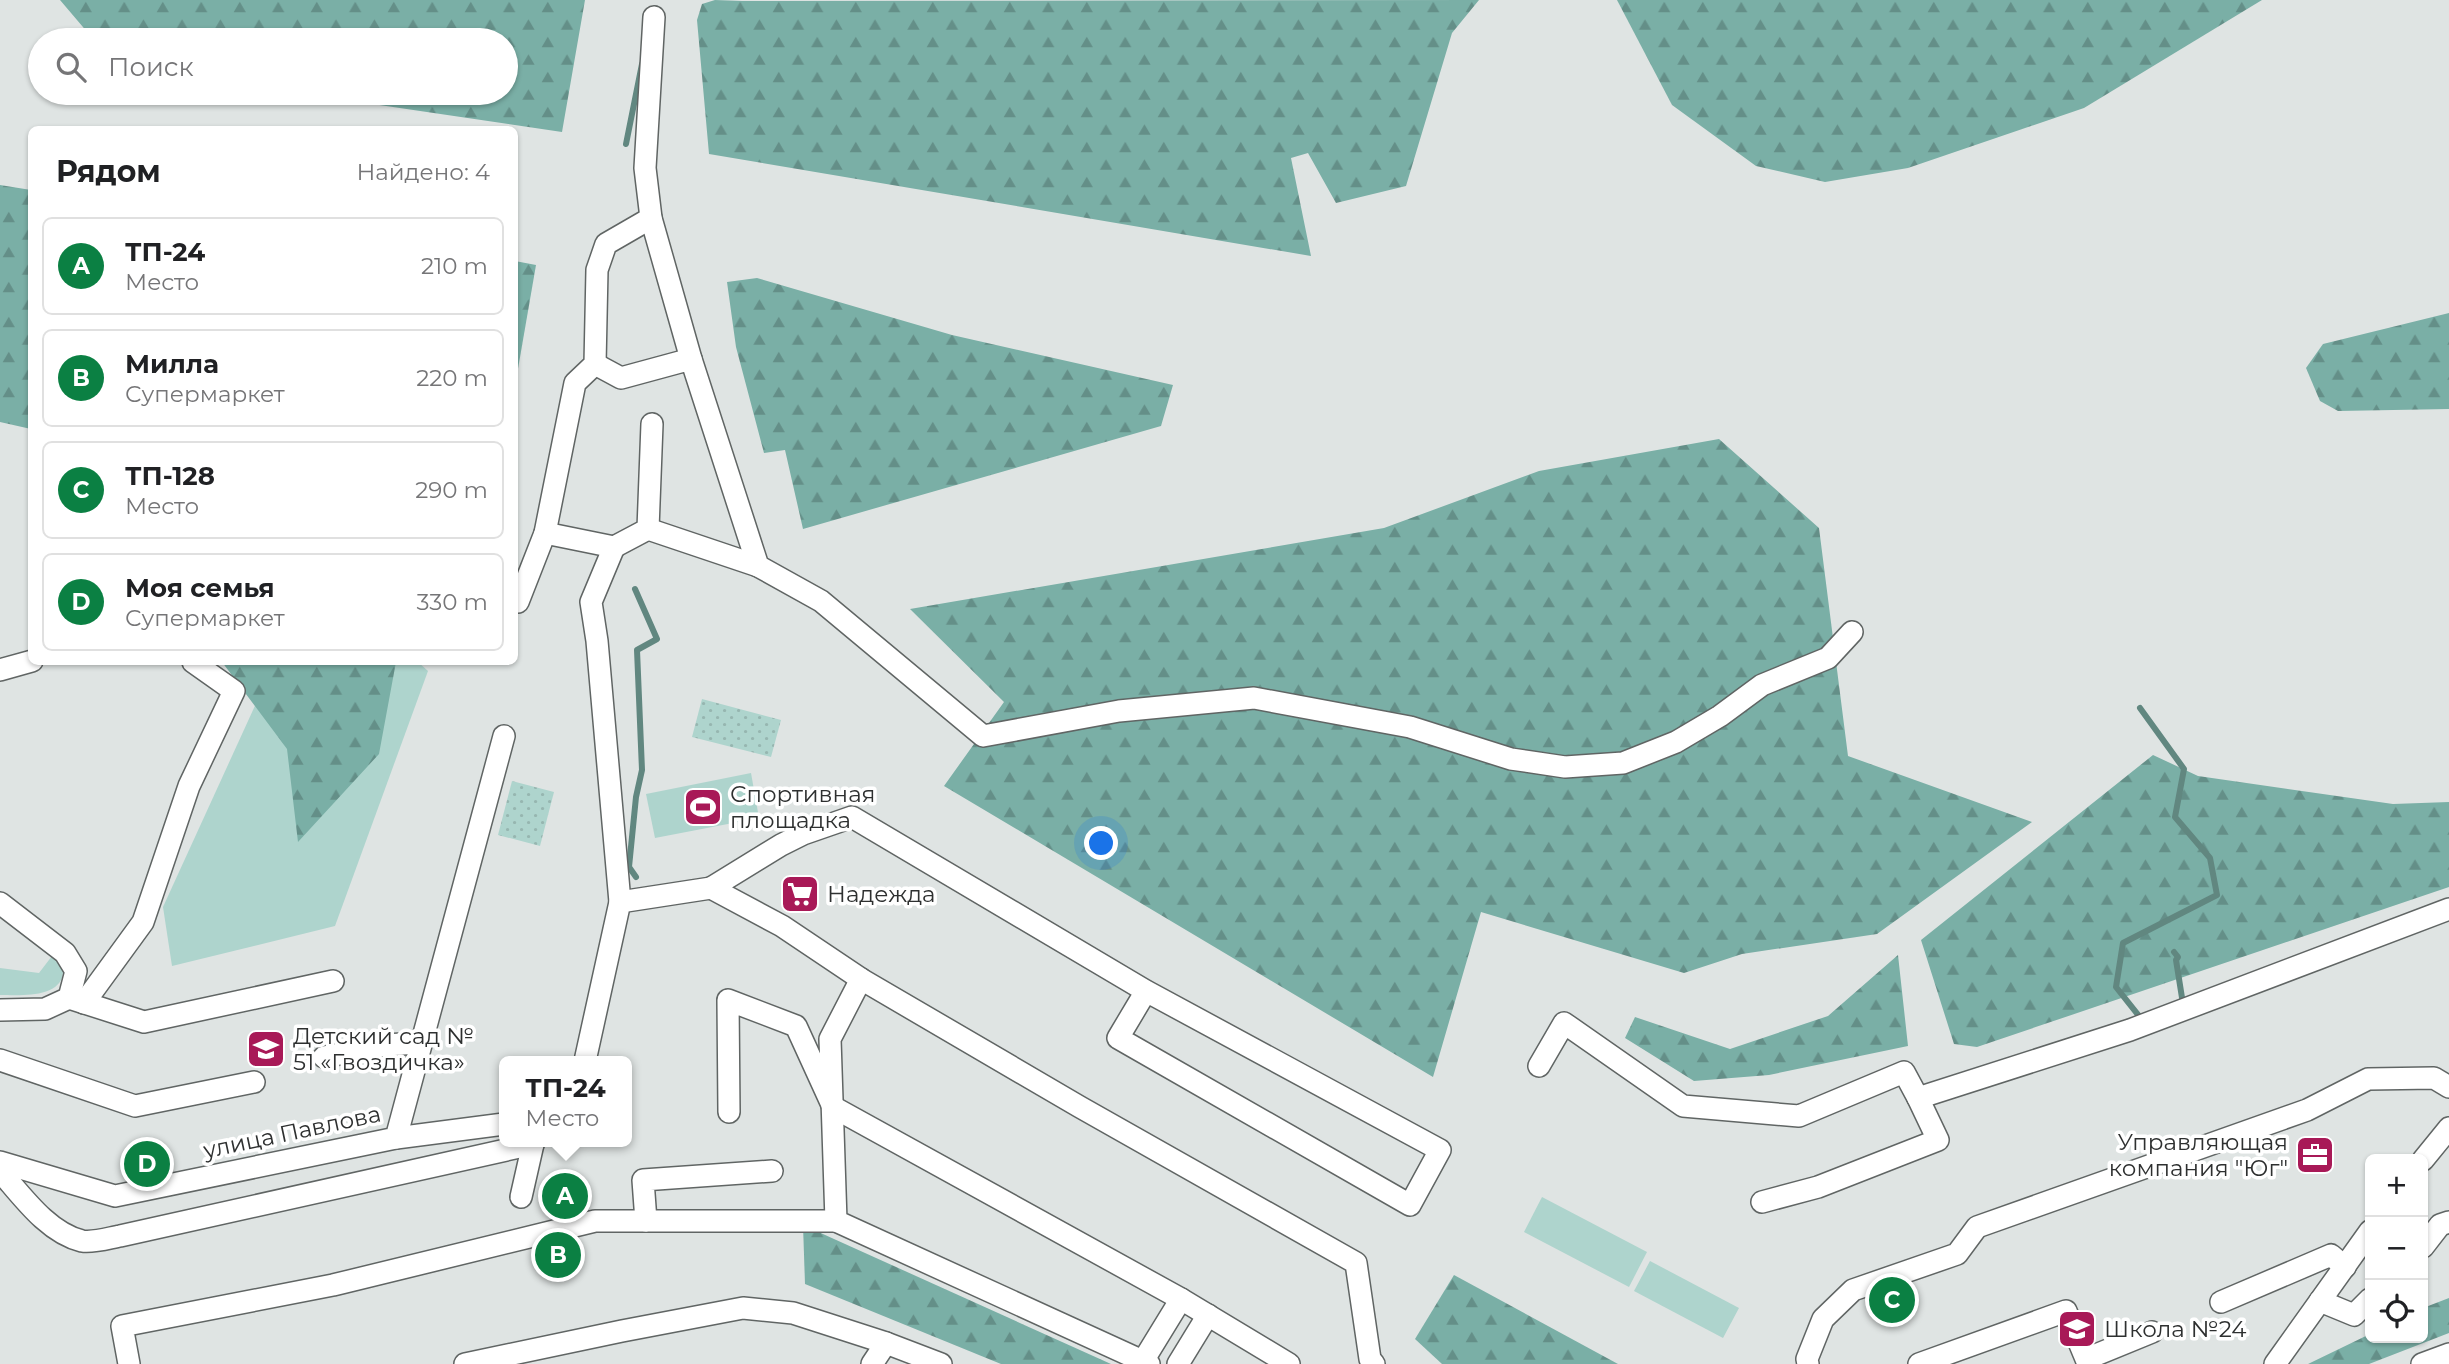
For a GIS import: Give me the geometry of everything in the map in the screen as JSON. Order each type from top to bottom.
[{"type":"street","points":[[654,17],[645,168],[651,218],[691,359],[758,566]]},
{"type":"street","points":[[518,602],[545,533],[575,383],[595,364],[597,270],[606,244],[651,218]]},
{"type":"street","points":[[595,364],[621,378],[691,359]]},
{"type":"street","points":[[649,529],[652,424]]},
{"type":"street","points":[[586,1056],[620,902],[597,641],[591,602],[614,548],[649,529],[758,566],[821,601],[984,736],[1119,711],[1254,698],[1410,727],[1511,759],[1565,767],[1623,762],[1676,742],[1720,716],[1762,685],[1828,658],[1852,632]]},
{"type":"street","points":[[545,533],[614,548]]},
{"type":"street","points":[[0,670],[28,662]]},
{"type":"street","points":[[77,1001],[143,922],[189,786],[234,691],[197,665]]},
{"type":"street","name":"улица Павлова","points":[[0,1162],[115,1196],[396,1138],[504,736]]},
{"type":"street","points":[[620,902],[711,888],[781,845],[803,834],[852,817],[1146,991],[1440,1150],[1410,1205],[1118,1038],[1146,991]]},
{"type":"street","points":[[711,888],[782,926],[860,979],[1356,1263],[1370,1359],[1374,1364]]},
{"type":"street","points":[[0,902],[65,953],[76,971],[77,1001]]},
{"type":"street","points":[[1918,1098],[2130,1030],[2449,909]]},
{"type":"street","points":[[836,1221],[830,1039],[860,979]]},
{"type":"street","points":[[0,1010],[46,1009],[77,1001],[144,1022],[333,981]]},
{"type":"street","points":[[729,1112],[728,1000],[796,1026],[833,1107],[1181,1298],[1289,1364]]},
{"type":"street","points":[[1539,1066],[1564,1023],[1683,1106],[1799,1116],[1904,1072],[1937,1140],[1818,1187],[1762,1202]]},
{"type":"street","points":[[324,1057],[385,1045],[420,1043]]},
{"type":"street","points":[[0,1060],[135,1106],[254,1082]]},
{"type":"street","points":[[1807,1360],[1823,1319],[1853,1290],[1957,1254],[1977,1227],[2307,1110],[2368,1079],[2434,1078],[2449,1087]]},
{"type":"street","points":[[396,1138],[499,1125]]},
{"type":"street","points":[[2428,1154],[2449,1128]]},
{"type":"street","points":[[0,1171],[41,1215],[63,1233],[84,1242],[516,1147]]},
{"type":"street","points":[[522,1197],[533,1147]]},
{"type":"street","points":[[646,1221],[643,1180],[772,1171]]},
{"type":"street","points":[[130,1364],[122,1326],[333,1285],[595,1221],[836,1221],[1146,1362],[1181,1298]]},
{"type":"street","points":[[2428,1241],[2440,1225],[2449,1222]]},
{"type":"street","points":[[2275,1364],[2365,1238]]},
{"type":"street","points":[[2221,1302],[2331,1255],[2345,1267]]},
{"type":"street","points":[[2320,1300],[2354,1315],[2365,1304]]},
{"type":"street","points":[[465,1364],[743,1308],[793,1313],[941,1364]]},
{"type":"street","points":[[1919,1364],[2066,1311],[2086,1359],[2152,1332]]},
{"type":"street","points":[[1178,1364],[1208,1315]]},
{"type":"street","points":[[872,1364],[886,1343]]},
{"type":"street","points":[[2422,1364],[2449,1354]]},
{"type":"green space","points":[[60,0],[585,0],[562,132],[379,105],[518,105],[518,28],[84,28]]},
{"type":"green space","points":[[715,0],[1479,0],[1452,33],[1406,186],[1336,203],[1308,153],[1291,158],[1311,256],[709,154],[697,20],[702,4]]},
{"type":"green space","points":[[1617,0],[2262,0],[2084,108],[1908,168],[1825,182],[1756,166],[1672,105]]},
{"type":"green space","points":[[0,185],[28,190],[28,428],[0,422]]},
{"type":"green space","points":[[518,262],[536,265],[518,369]]},
{"type":"green space","points":[[757,278],[952,335],[1173,385],[1161,426],[803,529],[785,450],[764,453],[736,347],[727,282]]},
{"type":"green space","points":[[2449,313],[2449,409],[2338,411],[2320,401],[2306,368],[2323,344]]},
{"type":"green space","points":[[1719,439],[1819,528],[1848,756],[2032,822],[1877,934],[1742,954],[1684,973],[1481,912],[1433,1077],[944,786],[1004,702],[910,609],[1384,528],[1539,471]]},
{"type":"green space","points":[[224,665],[395,665],[379,754],[298,842],[287,749]]},
{"type":"green space","points":[[274,665],[421,665],[428,671],[335,926],[172,966],[163,907]]},
{"type":"green space","points":[[702,699],[781,720],[771,757],[692,737]]},
{"type":"green space","points":[[2153,755],[2198,776],[2393,804],[2449,802],[2449,887],[1977,1047],[1954,1044],[1921,940]]},
{"type":"green space","name":"Спортивная площадка","points":[[751,773],[759,818],[655,838],[646,794]]},
{"type":"green space","points":[[512,781],[554,792],[540,846],[498,835]]},
{"type":"green space","points":[[1898,955],[1908,1046],[1769,1075],[1694,1081],[1625,1038],[1635,1017],[1730,1049],[1828,1016]]},
{"type":"green space","points":[[52,956],[63,967],[60,981],[54,987],[37,994],[0,995],[0,968],[39,973]]},
{"type":"green space","points":[[1542,1197],[1647,1252],[1629,1287],[1524,1232]]},
{"type":"green space","points":[[803,1225],[1111,1364],[1001,1364],[805,1284]]},
{"type":"green space","points":[[1650,1261],[1739,1308],[1723,1338],[1634,1291]]},
{"type":"green space","points":[[1454,1275],[1618,1364],[1442,1364],[1415,1339]]},
{"type":"green space","points":[[2449,1298],[2449,1333],[2428,1341],[2428,1306]]},
{"type":"green space","points":[[2365,1336],[2365,1343],[2423,1343],[2369,1364],[2308,1364]]},
{"type":"waterway","points":[[626,144],[642,64]]},
{"type":"waterway","points":[[635,589],[657,639],[637,650],[642,770],[636,797],[629,867],[636,877]]},
{"type":"waterway","points":[[2140,708],[2184,769],[2175,817],[2210,858],[2217,895],[2123,943],[2116,987],[2143,1021]]},
{"type":"waterway","points":[[2174,952],[2178,957],[2176,960],[2183,1004]]},
{"type":"place","name":"Спортивная площадка","points":[[703,807]]},
{"type":"place","name":"Надежда","points":[[800,894]]},
{"type":"place","name":"Детский сад № 51 «Гвоздичка»","points":[[266,1049]]},
{"type":"place","name":"Управляющая компания \"Юг\"","points":[[2315,1155]]},
{"type":"place","name":"Моя семья","points":[[147,1164]]},
{"type":"place","name":"ТП-24","points":[[565,1196]]},
{"type":"place","name":"Милла","points":[[558,1255]]},
{"type":"place","name":"ТП-128","points":[[1892,1300]]},
{"type":"place","name":"Школа №24","points":[[2077,1329]]}]
